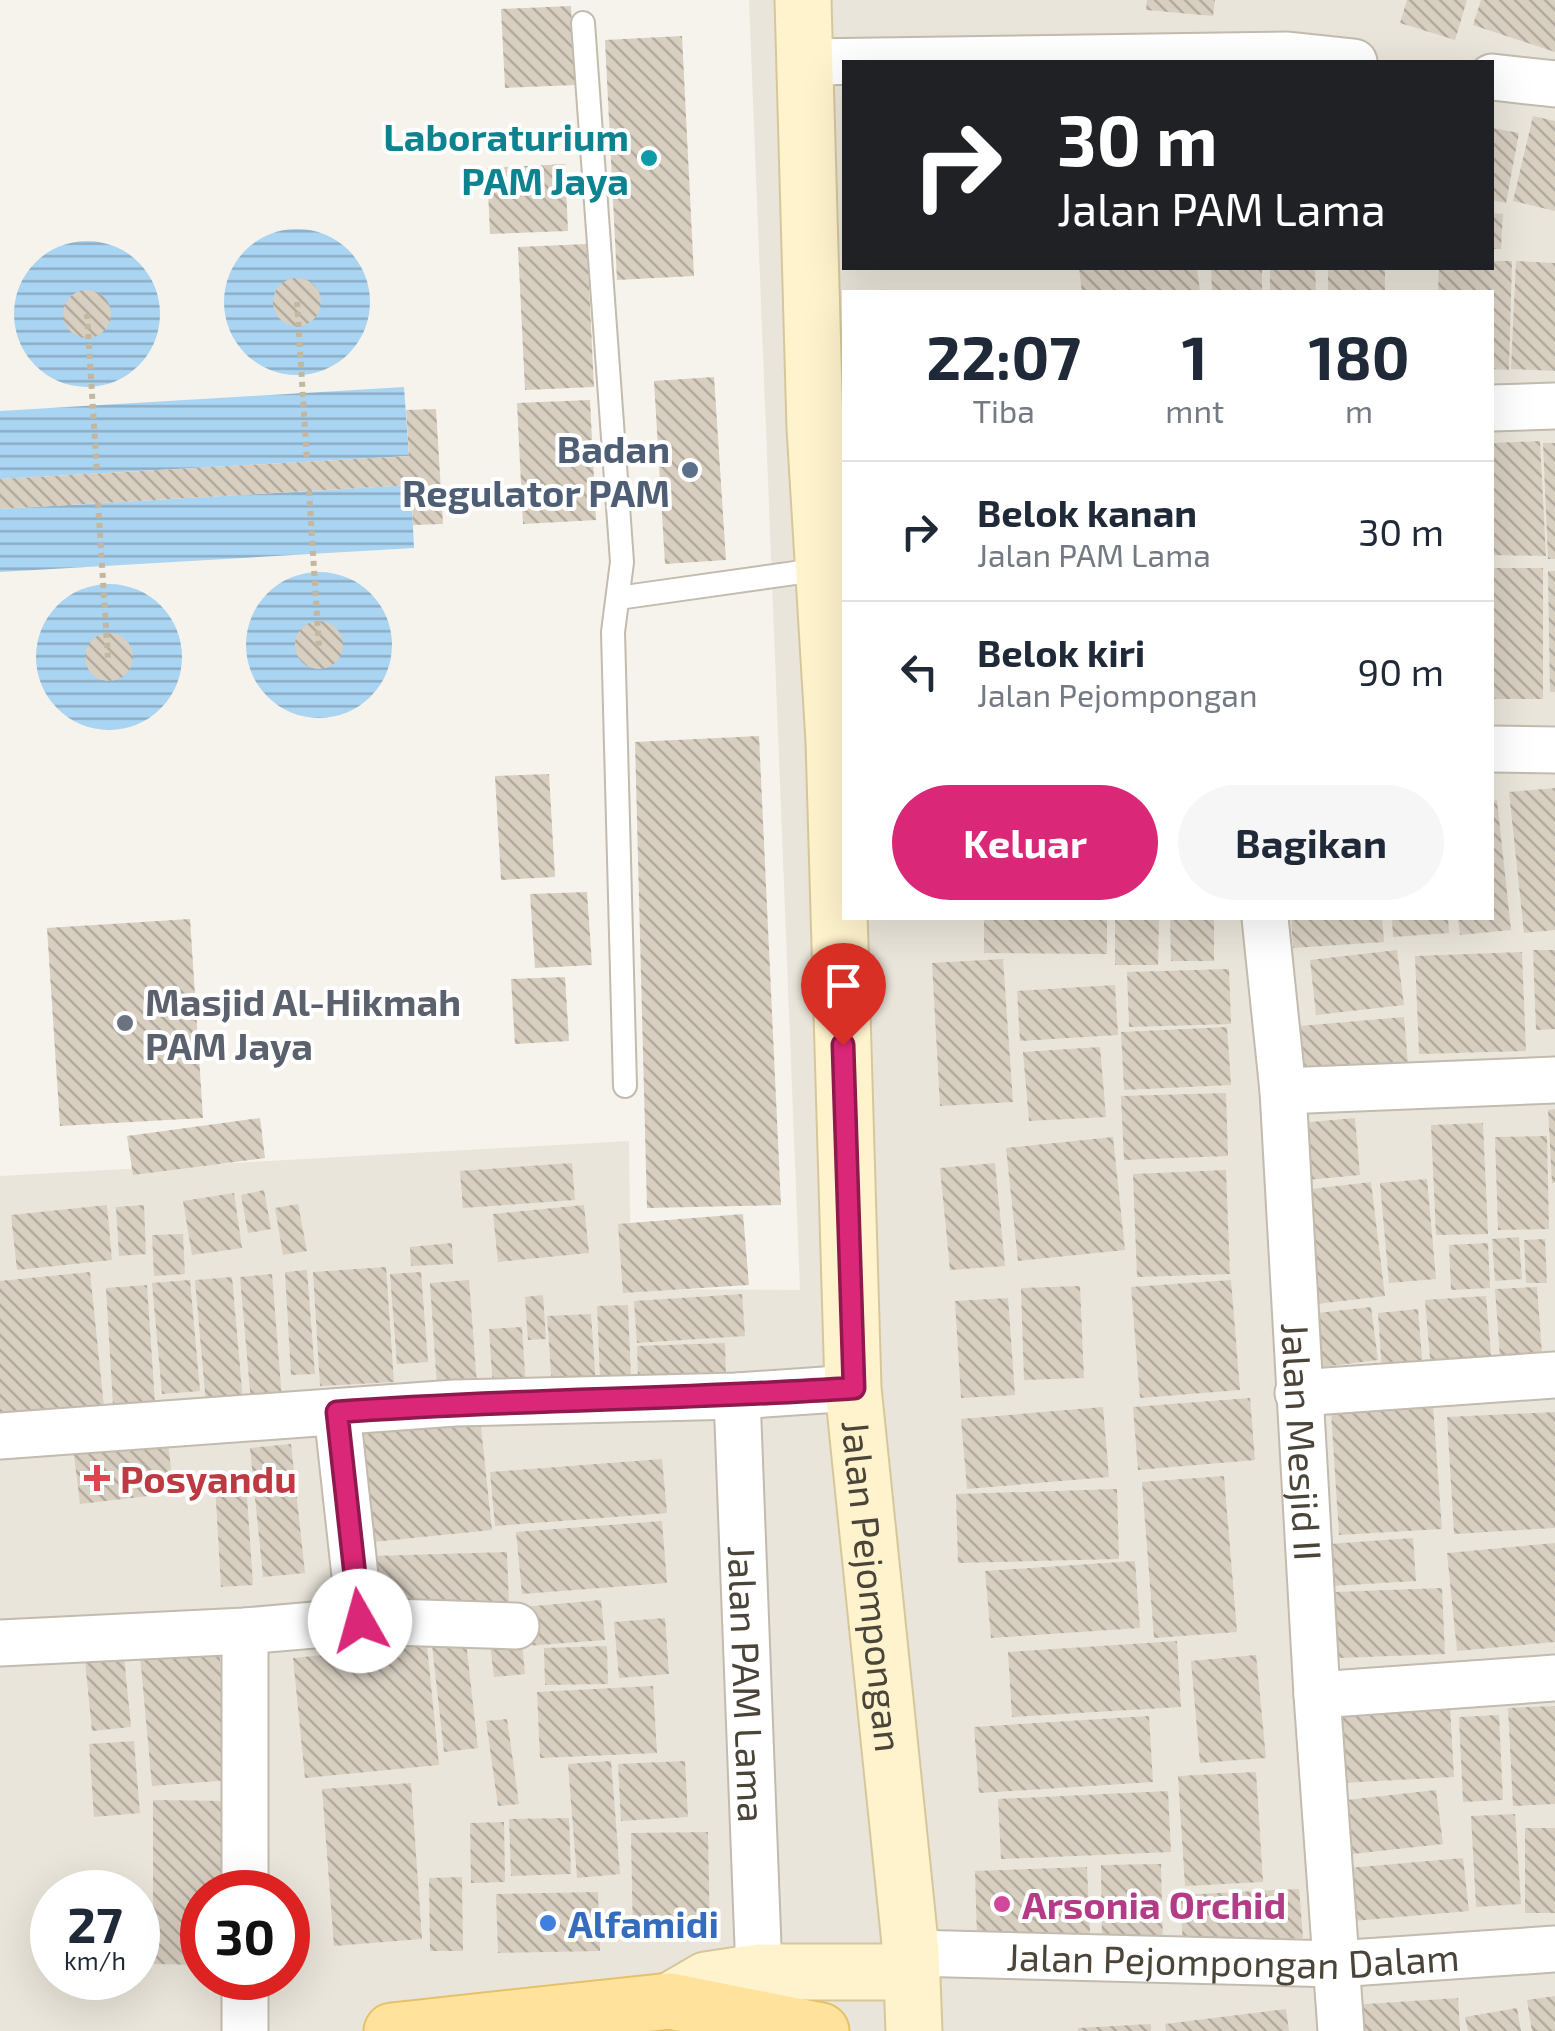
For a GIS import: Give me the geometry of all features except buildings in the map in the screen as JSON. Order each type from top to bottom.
[{"type":"main road","points":[[392,2031],[670,2001],[820,2031]]},
{"type":"street","name":"Jalan Pejompongan","points":[[804,0],[830,428],[824,569],[840,741],[842,833]]},
{"type":"street","points":[[967,60],[1288,56],[1332,60]]},
{"type":"street","points":[[806,62],[842,62]]},
{"type":"street","points":[[1494,78],[1555,84]]},
{"type":"street","points":[[1494,408],[1555,406]]},
{"type":"street","points":[[1494,749],[1555,750]]},
{"type":"street","name":"Jalan Pejompongan","points":[[844,920],[854,1388],[911,1963],[914,2031]]},
{"type":"street","name":"Jalan Mesjid II","points":[[1265,920],[1283,1091],[1298,1394],[1342,2031]]},
{"type":"street","points":[[1283,1091],[1555,1080]]},
{"type":"street","points":[[1298,1394],[1555,1376]]},
{"type":"street","points":[[0,1436],[455,1404],[737,1396],[854,1388]]},
{"type":"street","name":"Jalan PAM Lama","points":[[737,1396],[759,1972]]},
{"type":"street","points":[[337,1412],[360,1621]]},
{"type":"street","points":[[0,1643],[360,1621],[516,1626]]},
{"type":"street","points":[[245,1631],[246,1870]]},
{"type":"street","points":[[1317,1695],[1555,1678]]},
{"type":"street","name":"Jalan Pejompongan Dalam","points":[[911,1963],[1336,1964],[1555,1949]]},
{"type":"street","points":[[670,2001],[706,1980],[759,1972],[911,1963]]},
{"type":"street","points":[[245,2031],[246,2000]]},
{"type":"lane","points":[[583,22],[622,562],[613,632],[625,1086]]},
{"type":"lane","points":[[618,598],[824,569]]},
{"type":"path","points":[[297,302],[307,461]]},
{"type":"path","points":[[87,314],[97,474]]},
{"type":"path","points":[[308,492],[318,646]]},
{"type":"path","points":[[98,503],[108,658]]},
{"type":"shaded area","points":[[749,0],[1555,0],[1555,2031],[0,2031],[0,1176],[629,1141],[631,1289],[800,1290]]},
{"type":"water","points":[[297,229],[325,235],[348,251],[364,274],[370,302],[364,330],[348,353],[325,369],[297,375],[269,369],[246,353],[230,330],[224,302],[230,274],[246,251],[269,235]]},
{"type":"water","points":[[87,241],[115,247],[138,263],[154,286],[160,314],[154,342],[138,365],[115,381],[87,387],[59,381],[36,365],[20,342],[14,314],[20,286],[36,263],[59,247]]},
{"type":"water","points":[[404,387],[409,456],[0,479],[0,411]]},
{"type":"water","points":[[411,485],[414,548],[0,572],[0,509]]},
{"type":"water","points":[[319,572],[347,578],[370,594],[386,617],[392,645],[386,673],[370,696],[347,712],[319,718],[291,712],[268,696],[252,673],[246,645],[252,617],[268,594],[291,578]]},
{"type":"water","points":[[109,584],[137,590],[160,606],[176,629],[182,657],[176,685],[160,708],[137,724],[109,730],[81,724],[58,708],[42,685],[36,657],[42,629],[58,606],[81,590]]},
{"type":"place","name":"Laboraturium PAM Jaya","points":[[649,158]]},
{"type":"place","name":"Badan Regulator PAM","points":[[690,470]]},
{"type":"place","name":"Masjid Al-Hikmah PAM Jaya","points":[[125,1023]]},
{"type":"place","name":"Posyandu","points":[[97,1478]]},
{"type":"place","name":"Arsonia Orchid","points":[[1002,1904]]},
{"type":"place","name":"Alfamidi","points":[[548,1923]]},
{"type":"route","points":[[360,1621],[337,1412],[854,1388],[843,1045]]}]
